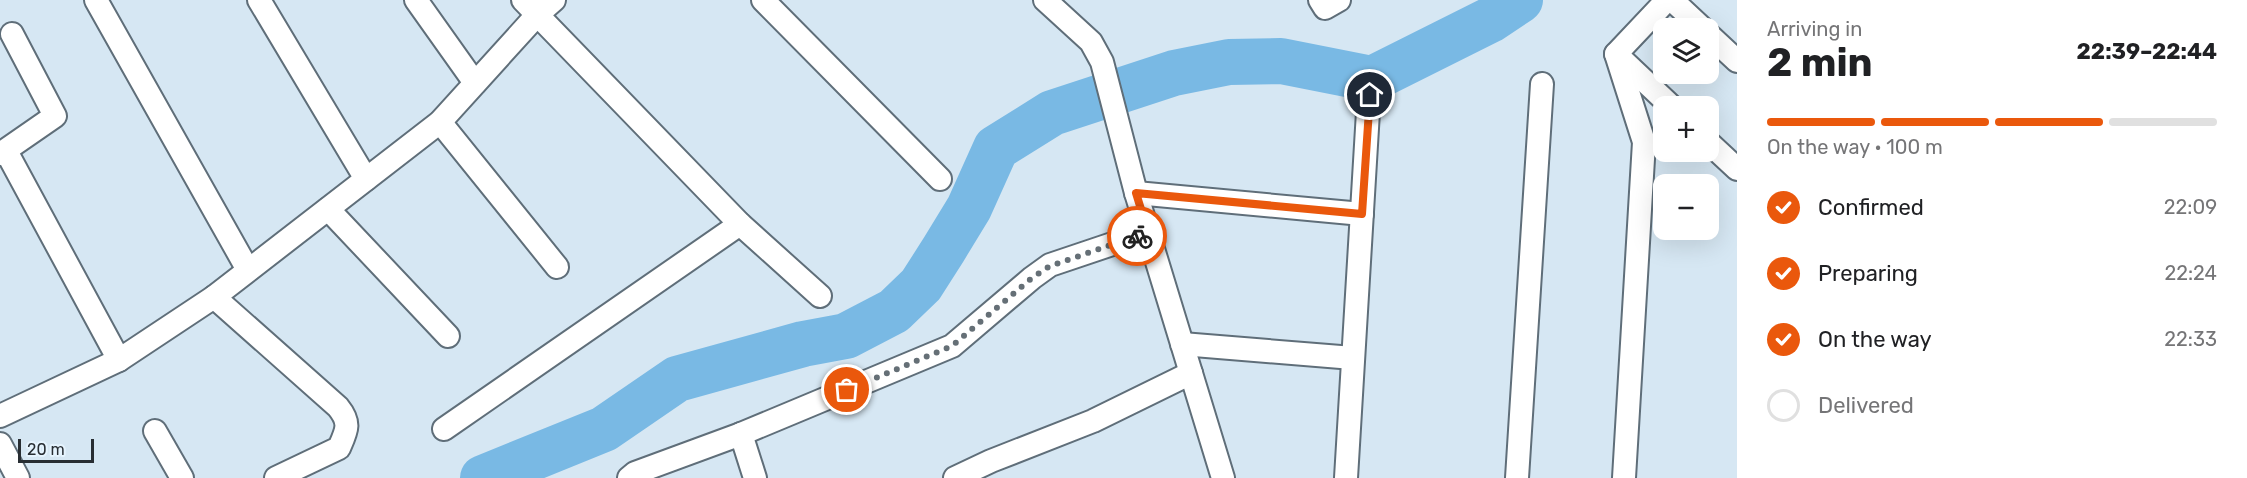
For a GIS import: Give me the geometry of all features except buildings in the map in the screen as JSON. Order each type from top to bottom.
[{"type":"street","points":[[96,0],[248,270]]},
{"type":"street","points":[[259,0],[366,179]]},
{"type":"street","points":[[416,0],[476,82]]},
{"type":"street","points":[[763,0],[940,179]]},
{"type":"street","points":[[1045,0],[1091,42],[1102,62],[1136,193],[1223,478]]},
{"type":"street","points":[[1320,0],[1325,8],[1339,0]]},
{"type":"street","points":[[1616,54],[1667,0]]},
{"type":"street","points":[[1672,0],[1691,18]]},
{"type":"street","points":[[0,416],[119,360],[214,297],[440,122],[476,82],[538,5],[740,224],[820,296]]},
{"type":"street","points":[[12,34],[55,116],[3,152],[119,360]]},
{"type":"street","points":[[1719,44],[1737,61]]},
{"type":"street","points":[[1616,54],[1660,96]]},
{"type":"street","points":[[1616,54],[1644,142],[1624,478]]},
{"type":"street","points":[[1517,478],[1542,84]]},
{"type":"street","points":[[1346,478],[1370,95]]},
{"type":"street","points":[[440,122],[557,267]]},
{"type":"street","points":[[1719,152],[1737,169]]},
{"type":"street","points":[[1136,193],[1362,214]]},
{"type":"street","points":[[328,209],[448,336]]},
{"type":"street","points":[[444,429],[740,224]]},
{"type":"street","points":[[629,478],[635,472],[741,434],[952,346],[1041,272],[1148,232]]},
{"type":"street","points":[[214,297],[338,407],[346,417],[347,430],[339,448],[276,478]]},
{"type":"street","points":[[1182,344],[1353,358]]},
{"type":"street","points":[[955,478],[991,461],[1093,421],[1191,373]]},
{"type":"street","points":[[155,430],[182,478]]},
{"type":"street","points":[[741,434],[755,478]]},
{"type":"street","points":[[0,444],[18,478]]},
{"type":"waterway","points":[[483,478],[604,429],[677,379],[803,344],[846,336],[894,311],[921,285],[944,249],[969,208],[996,148],[1052,113],[1174,73],[1229,62],[1281,61],[1372,79],[1490,20],[1520,0]]},
{"type":"way so far","points":[[847,390],[952,346],[1032,278],[1050,266],[1137,236]]},
{"type":"route","points":[[1137,236],[1148,232],[1136,193],[1362,214],[1370,95]]}]
